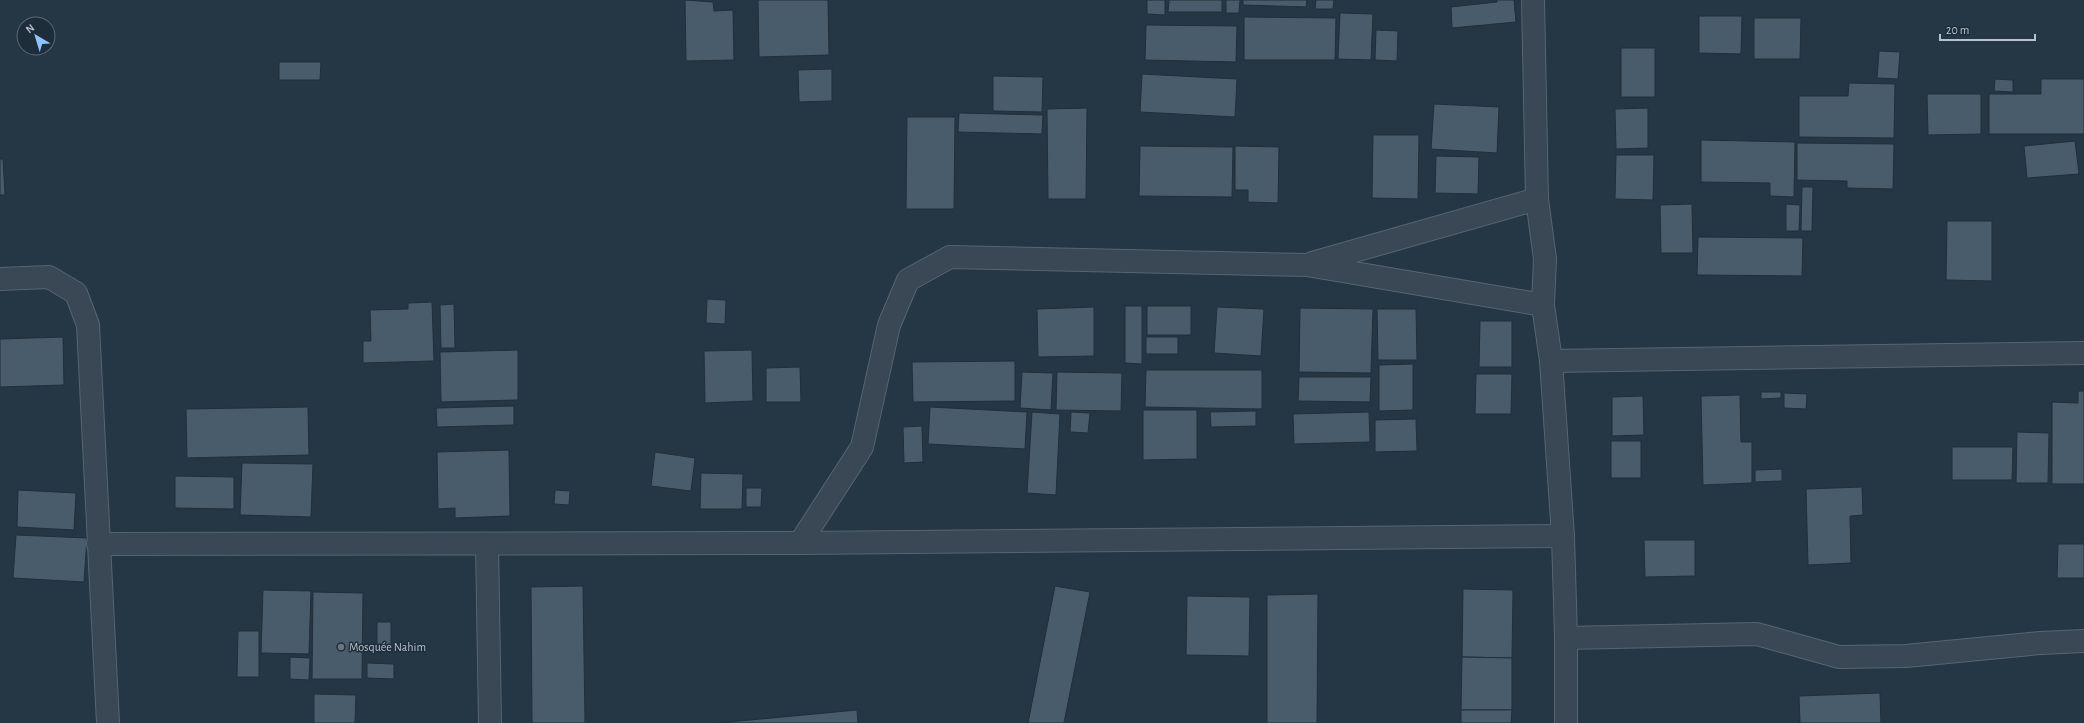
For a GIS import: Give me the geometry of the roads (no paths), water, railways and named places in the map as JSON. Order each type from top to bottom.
[{"type":"street","points":[[1533,0],[1537,199],[1545,259],[1543,305],[1551,362],[1563,536],[1566,638],[1566,723]]},
{"type":"street","points":[[1307,265],[1537,199]]},
{"type":"street","points":[[800,543],[862,447],[889,325],[908,280],[950,257],[1307,265],[1543,305]]},
{"type":"street","points":[[0,279],[49,276],[76,293],[88,325],[108,723]]},
{"type":"street","points":[[1551,362],[2084,353]]},
{"type":"street","points":[[98,544],[800,543],[1563,536]]},
{"type":"street","points":[[487,544],[490,723]]},
{"type":"street","points":[[1566,638],[1757,634],[1839,657],[1906,656],[2040,643],[2084,641]]},
{"type":"place","name":"Mosquée Nahim","points":[[341,647]]}]
